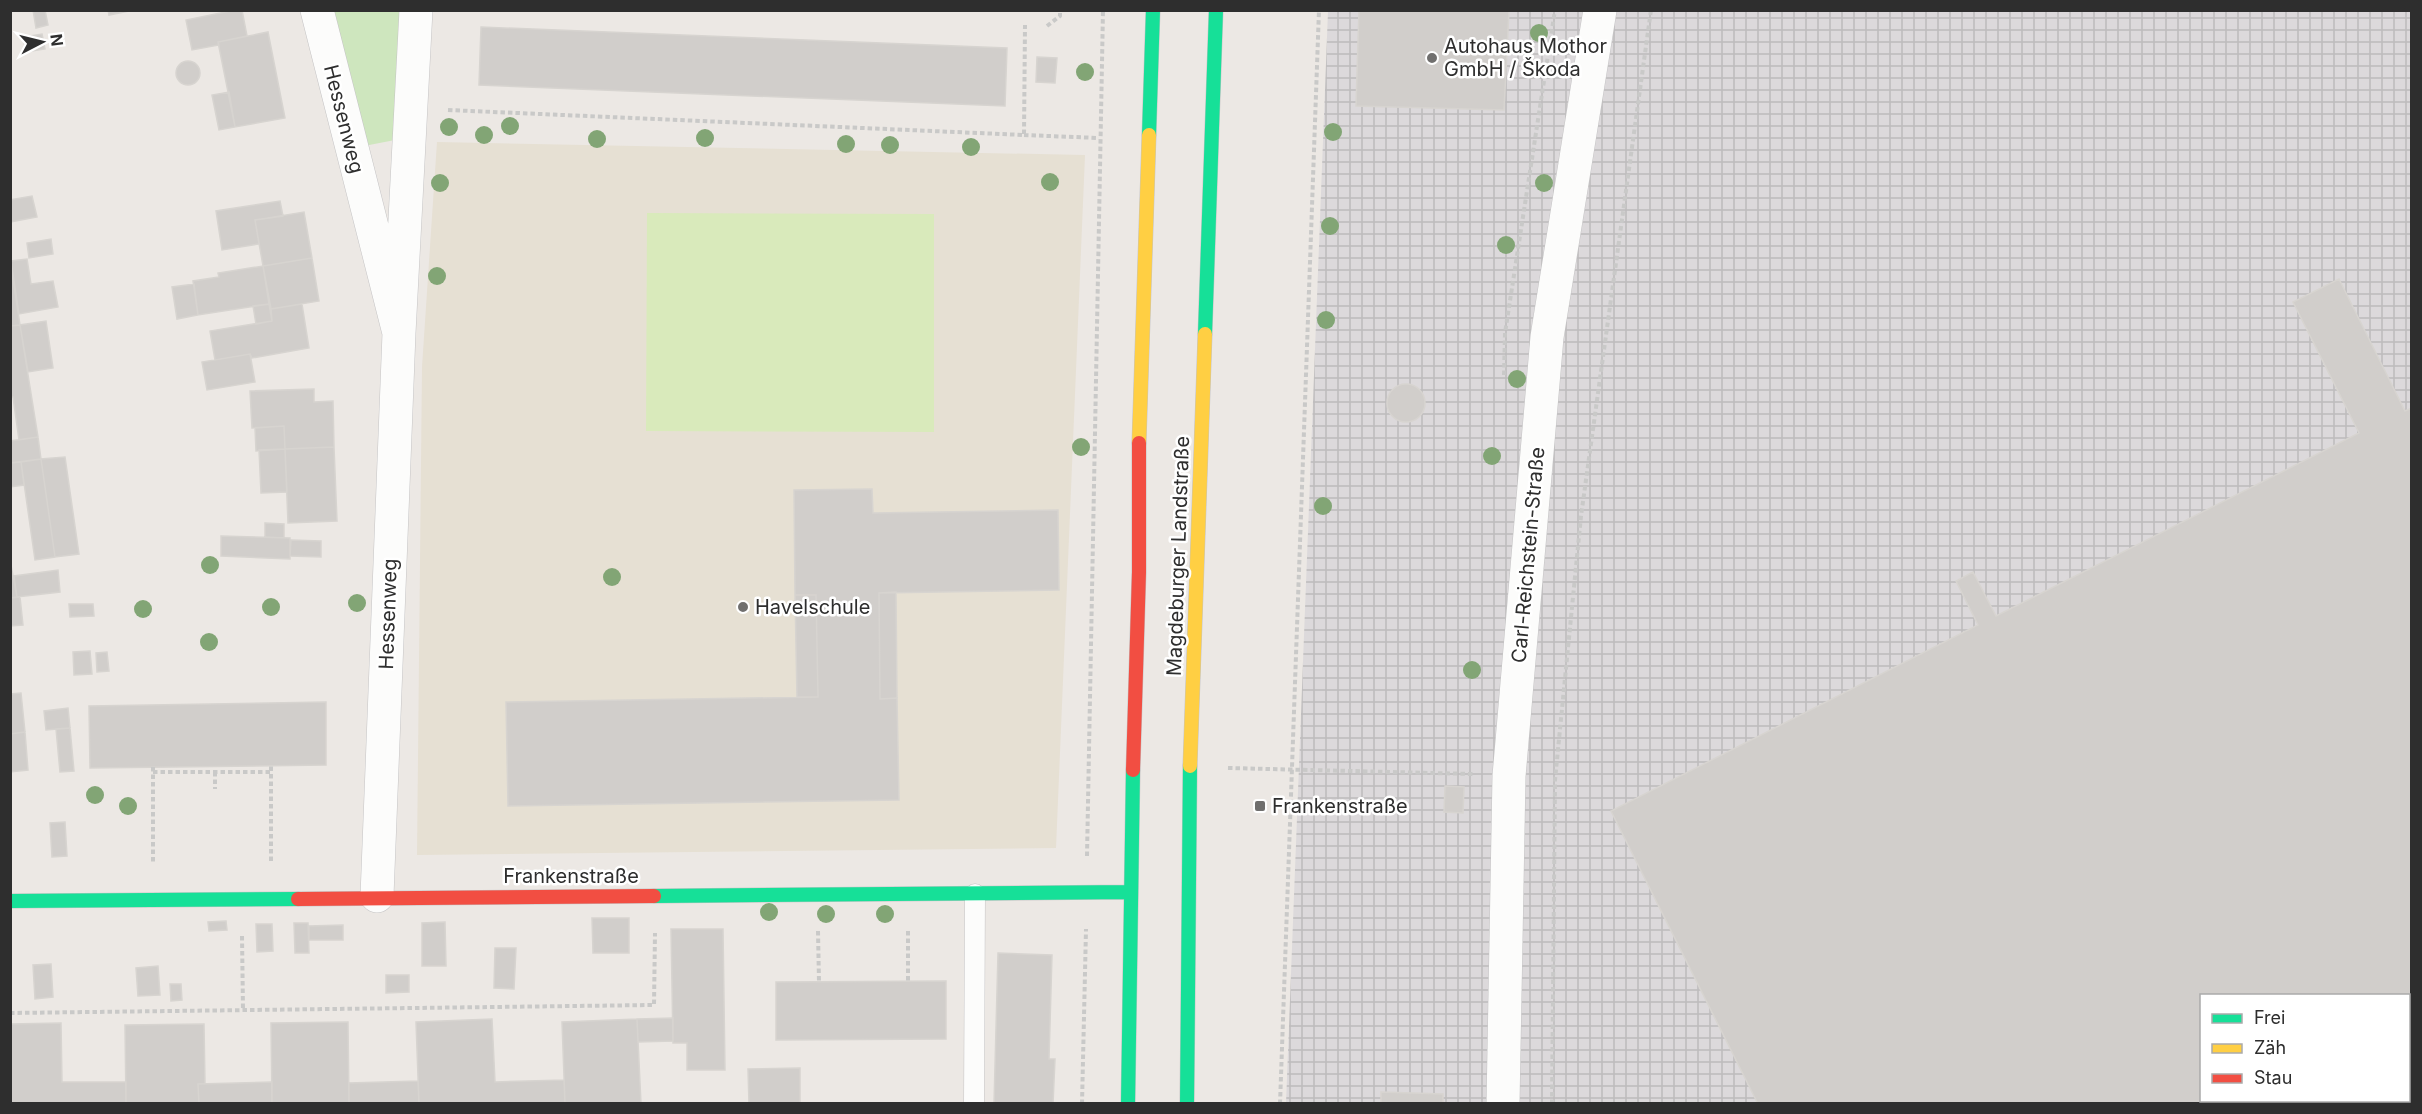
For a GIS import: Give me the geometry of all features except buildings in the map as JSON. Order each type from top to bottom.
[{"type":"main road","name":"Magdeburger Landstraße","points":[[1128,1104],[1133,765],[1139,572],[1139,435],[1153,10]]},
{"type":"main road","name":"Magdeburger Landstraße","points":[[1187,1104],[1190,766],[1216,10]]},
{"type":"main road","name":"Frankenstraße","points":[[10,901],[377,896],[1131,892]]},
{"type":"street","name":"Hessenweg","points":[[317,10],[399,333]]},
{"type":"street","name":"Hessenweg","points":[[377,896],[399,333],[416,10]]},
{"type":"street","name":"Carl-Reichstein-Straße","points":[[1503,1104],[1509,776],[1547,337],[1600,10]]},
{"type":"lane","points":[[974,1104],[975,894]]},
{"type":"path","points":[[1047,26],[1060,15],[1060,10]]},
{"type":"path","points":[[1082,1104],[1103,10]]},
{"type":"path","points":[[1280,1104],[1319,10]]},
{"type":"path","points":[[1552,1104],[1555,780],[1581,516],[1651,10]]},
{"type":"path","points":[[1024,135],[1025,25]]},
{"type":"path","points":[[411,108],[1099,138]]},
{"type":"path","points":[[1087,762],[1133,765]]},
{"type":"path","points":[[271,765],[271,898]]},
{"type":"path","points":[[1190,766],[1292,771],[1509,776],[1555,780]]},
{"type":"path","points":[[154,899],[153,770],[271,772]]},
{"type":"path","points":[[215,772],[215,789]]},
{"type":"path","points":[[817,894],[819,982]]},
{"type":"path","points":[[907,894],[908,982]]},
{"type":"path","points":[[10,1013],[654,1005],[656,895]]},
{"type":"path","points":[[241,898],[243,1010]]},
{"type":"shaded area","points":[[1328,11],[2411,11],[2411,1103],[1286,1104]]},
{"type":"shaded area","name":"Havelschule","points":[[437,142],[1085,155],[1056,848],[417,855],[422,367]]},
{"type":"green space","points":[[332,11],[401,11],[395,140],[364,146]]},
{"type":"green space","points":[[647,213],[934,214],[934,432],[646,431]]},
{"type":"traffic: fast","points":[[1149,135],[1153,10]]},
{"type":"traffic: fast","points":[[1205,334],[1216,10]]},
{"type":"traffic: fast","points":[[1187,1104],[1190,766]]},
{"type":"traffic: fast","points":[[1128,1104],[1133,770]]},
{"type":"traffic: fast","points":[[654,896],[1131,892]]},
{"type":"traffic: fast","points":[[10,901],[298,899]]},
{"type":"traffic: slow","points":[[1139,443],[1149,135]]},
{"type":"traffic: slow","points":[[1190,766],[1205,334]]},
{"type":"traffic: jam","points":[[1133,770],[1139,572],[1139,443]]},
{"type":"traffic: jam","points":[[298,899],[654,896]]},
{"type":"place","name":"Autohaus Mothor GmbH / Škoda","points":[[1432,58]]},
{"type":"place","name":"Havelschule","points":[[743,607]]},
{"type":"place","name":"Frankenstraße","points":[[1260,806]]}]
